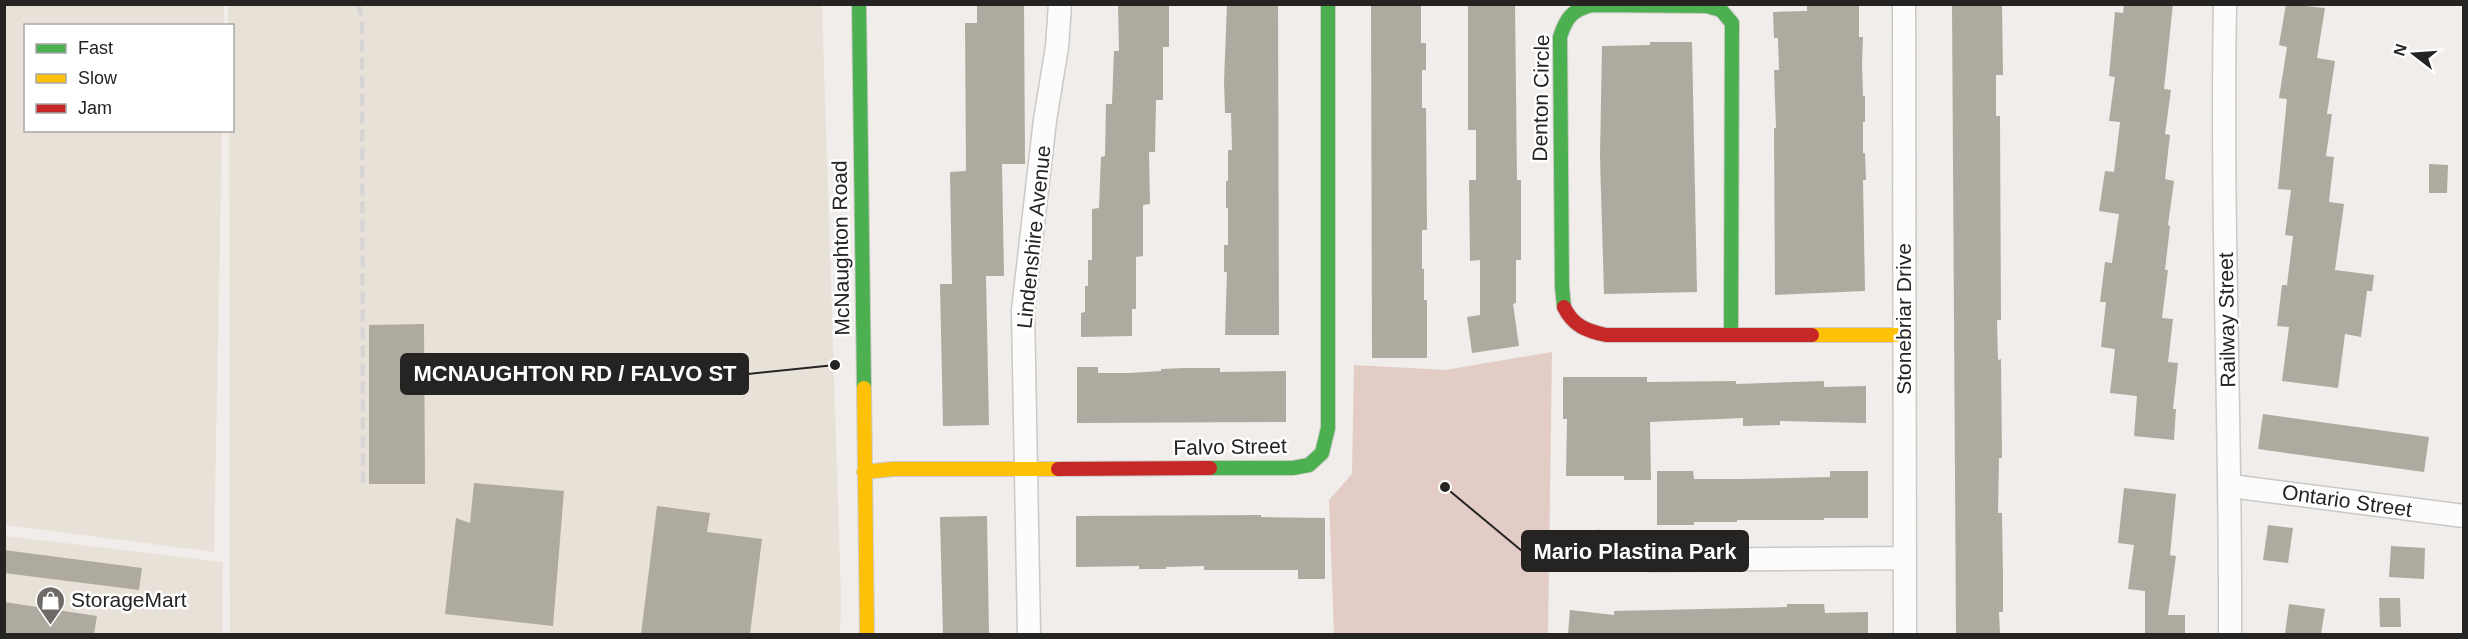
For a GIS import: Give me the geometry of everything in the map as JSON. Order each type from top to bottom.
[{"type":"street","name":"McNaughton Road","points":[[859,4],[867,634]]},
{"type":"street","name":"Lindenshire Avenue","points":[[1026,470],[1023,310],[1045,120],[1057,47],[1060,4]]},
{"type":"street","name":"Falvo Street","points":[[864,472],[893,469],[1293,468],[1309,465],[1323,453],[1328,428],[1329,347],[1328,4]]},
{"type":"street","name":"Stonebriar Drive","points":[[1904,4],[1905,634]]},
{"type":"street","name":"Railway Street","points":[[2225,4],[2223,134],[2231,486],[2230,634]]},
{"type":"street","name":"Denton Circle","points":[[1731,334],[1732,60],[1730,38],[1732,23],[1721,10],[1707,6],[1592,5],[1575,9],[1567,15],[1560,37],[1563,273],[1560,290],[1564,313],[1588,333],[1606,335],[1905,335]]},
{"type":"street","points":[[1026,470],[1029,634]]},
{"type":"street","name":"Ontario Street","points":[[2231,486],[2463,516]]},
{"type":"street","points":[[1599,542],[1649,560],[1905,558]]},
{"type":"shaded area","points":[[5,4],[224,5],[224,24],[24,24],[24,132],[222,132],[214,552],[5,525]]},
{"type":"shaded area","points":[[228,5],[822,5],[841,597],[840,634],[230,634],[229,132],[234,132],[234,24],[228,24]]},
{"type":"shaded area","points":[[1552,352],[1548,634],[1334,634],[1329,500],[1352,474],[1354,365],[1445,370]]},
{"type":"shaded area","points":[[5,536],[223,562],[222,634],[5,634]]},
{"type":"building","points":[[977,4],[1024,4],[1025,164],[1002,164],[1004,276],[986,276],[989,425],[943,426],[940,284],[952,284],[950,172],[966,171],[965,23],[977,23]]},
{"type":"building","points":[[1118,4],[1169,4],[1169,47],[1163,47],[1163,100],[1156,100],[1155,152],[1149,152],[1150,204],[1143,205],[1143,256],[1136,257],[1136,309],[1132,309],[1132,336],[1081,337],[1081,313],[1085,312],[1085,286],[1088,286],[1088,260],[1092,260],[1092,209],[1099,208],[1101,157],[1105,156],[1106,104],[1112,104],[1114,51],[1119,51]]},
{"type":"building","points":[[1227,4],[1278,4],[1279,335],[1225,335],[1227,272],[1224,272],[1224,245],[1228,245],[1226,181],[1228,181],[1228,150],[1232,150],[1231,113],[1225,113]]},
{"type":"building","points":[[1371,4],[1421,4],[1421,43],[1426,43],[1426,70],[1422,70],[1422,108],[1426,108],[1427,230],[1422,230],[1422,269],[1424,269],[1424,300],[1427,300],[1427,358],[1372,358]]},
{"type":"building","points":[[1468,4],[1515,4],[1517,180],[1521,180],[1521,260],[1516,260],[1516,303],[1513,304],[1519,346],[1472,353],[1467,317],[1480,315],[1480,260],[1470,261],[1469,180],[1476,180],[1476,130],[1468,130]]},
{"type":"building","points":[[1807,4],[1859,4],[1859,37],[1863,37],[1863,96],[1865,96],[1863,153],[1865,153],[1866,180],[1863,180],[1865,291],[1775,295],[1774,70],[1779,70],[1778,38],[1774,38],[1773,12],[1807,11]]},
{"type":"building","points":[[1952,4],[2002,4],[2003,75],[1996,75],[1996,116],[2000,116],[2001,320],[1997,320],[1998,360],[2001,359],[2002,458],[1999,458],[1998,513],[2002,513],[2003,612],[1999,612],[2000,634],[1956,634]]},
{"type":"building","points":[[2124,4],[2173,4],[2164,89],[2171,90],[2165,134],[2170,135],[2165,179],[2174,181],[2168,225],[2170,226],[2165,270],[2168,270],[2162,318],[2173,319],[2168,362],[2178,363],[2173,409],[2176,409],[2174,440],[2134,436],[2137,396],[2110,393],[2115,349],[2101,347],[2106,302],[2100,302],[2105,262],[2112,263],[2119,214],[2099,211],[2105,171],[2114,172],[2120,122],[2109,121],[2115,77],[2109,76],[2115,12],[2123,13]]},
{"type":"building","points":[[2286,4],[2325,8],[2317,58],[2335,61],[2327,114],[2332,114],[2326,156],[2334,157],[2329,202],[2344,204],[2335,270],[2374,275],[2372,291],[2367,291],[2361,337],[2345,334],[2338,388],[2282,381],[2289,327],[2277,326],[2282,285],[2287,285],[2293,236],[2285,235],[2291,190],[2278,189],[2287,99],[2279,98],[2287,47],[2279,45]]},
{"type":"building","points":[[1650,42],[1692,42],[1697,292],[1604,294],[1600,157],[1602,46],[1650,45]]},
{"type":"building","points":[[2429,164],[2448,165],[2447,193],[2429,193]]},
{"type":"building","points":[[424,324],[425,484],[369,484],[369,325]]},
{"type":"building","points":[[1077,367],[1098,367],[1098,373],[1130,373],[1185,368],[1220,368],[1220,372],[1286,371],[1286,422],[1077,423]]},
{"type":"building","points":[[1563,377],[1647,377],[1647,382],[1736,381],[1736,384],[1824,381],[1824,387],[1866,386],[1866,423],[1780,421],[1780,425],[1743,426],[1743,418],[1650,422],[1651,480],[1624,480],[1624,476],[1566,476],[1567,419],[1563,419]]},
{"type":"building","points":[[2263,414],[2429,437],[2424,472],[2258,449]]},
{"type":"building","points":[[1657,471],[1693,471],[1694,479],[1743,479],[1830,477],[1830,471],[1868,471],[1868,518],[1737,520],[1737,522],[1694,522],[1694,525],[1657,525]]},
{"type":"building","points":[[474,483],[564,491],[553,626],[445,614],[456,518],[470,523]]},
{"type":"building","points":[[2124,488],[2176,494],[2170,555],[2176,556],[2168,615],[2185,615],[2185,634],[2145,634],[2145,591],[2128,589],[2134,545],[2118,543]]},
{"type":"building","points":[[657,506],[710,513],[707,532],[762,539],[750,634],[641,634]]},
{"type":"building","points":[[1261,515],[1261,517],[1325,518],[1325,579],[1298,579],[1298,570],[1204,570],[1204,566],[1166,567],[1166,569],[1139,569],[1139,566],[1076,567],[1076,516]]},
{"type":"building","points":[[987,516],[989,634],[943,634],[940,517]]},
{"type":"building","points":[[2268,525],[2293,528],[2288,563],[2263,560]]},
{"type":"building","points":[[2391,546],[2425,548],[2424,579],[2389,577]]},
{"type":"building","points":[[4,550],[142,568],[139,590],[4,573]]},
{"type":"building","points":[[2379,598],[2400,598],[2401,627],[2380,627]]},
{"type":"building","name":"StorageMart","points":[[4,602],[97,616],[94,634],[4,634]]},
{"type":"building","points":[[1787,604],[1824,604],[1825,613],[1868,612],[1868,634],[1568,634],[1570,610],[1614,615],[1614,611],[1787,607]]},
{"type":"building","points":[[2289,604],[2325,609],[2321,634],[2285,634]]},
{"type":"railway","points":[[358,4],[362,17],[363,483]]},
{"type":"traffic: fast","points":[[859,4],[864,388]]},
{"type":"traffic: fast","points":[[1210,468],[1293,468],[1309,465],[1322,453],[1328,428],[1328,4]]},
{"type":"traffic: fast","points":[[1564,307],[1560,37],[1565,25],[1579,9],[1592,5],[1707,6],[1721,10],[1732,23],[1731,334]]},
{"type":"traffic: slow","points":[[1812,335],[1904,335]]},
{"type":"traffic: slow","points":[[864,388],[867,634]]},
{"type":"traffic: slow","points":[[864,472],[893,469],[1058,469]]},
{"type":"traffic: jam","points":[[1564,307],[1581,327],[1606,335],[1812,335]]},
{"type":"traffic: jam","points":[[1058,469],[1210,468]]},
{"type":"place","name":"MCNAUGHTON RD / FALVO ST","points":[[835,365]]},
{"type":"place","name":"Mario Plastina Park","points":[[1445,487]]},
{"type":"place","name":"StorageMart","points":[[50,626]]}]
